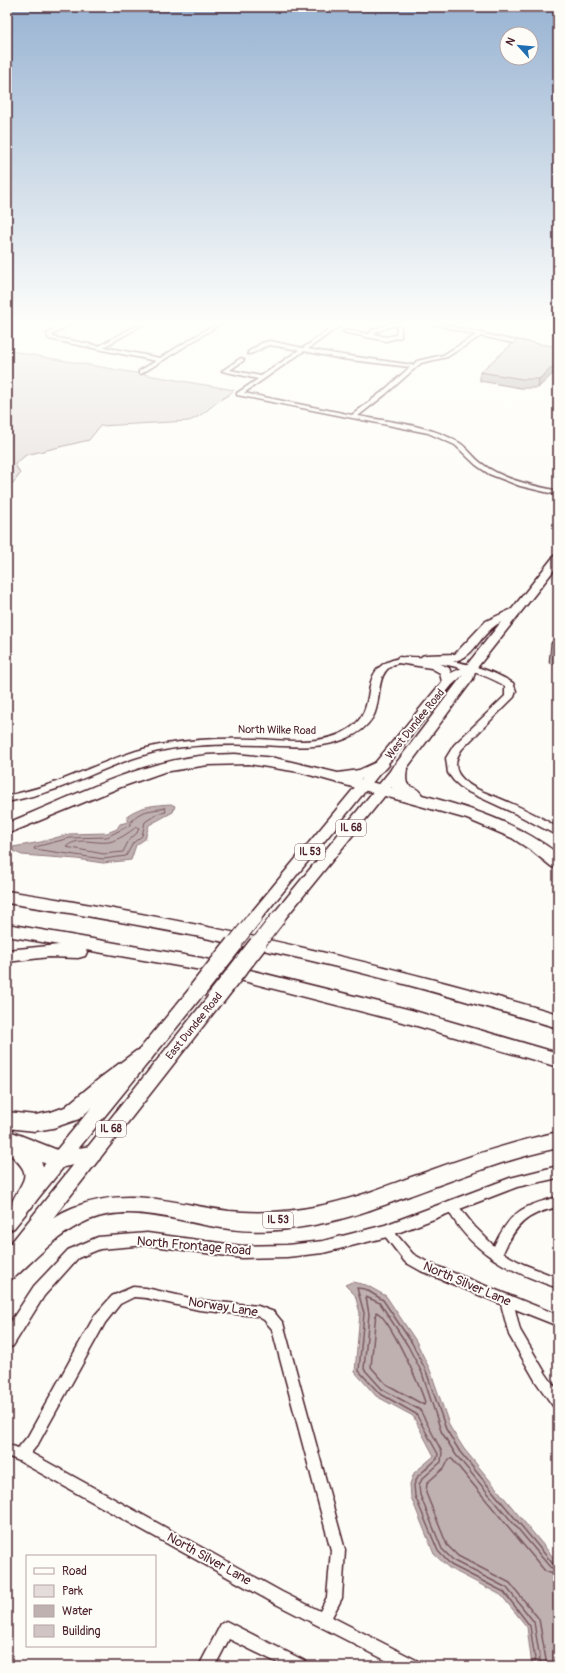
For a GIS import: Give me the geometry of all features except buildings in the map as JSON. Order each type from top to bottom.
[{"type":"highway","points":[[7,829],[126,778],[184,763],[209,760],[263,762],[286,764],[364,786],[425,800],[488,820],[526,838],[558,863]]},
{"type":"highway","points":[[332,777],[356,776],[381,765]]},
{"type":"highway","points":[[399,769],[396,781],[400,787],[425,800]]},
{"type":"highway","points":[[7,897],[120,915],[269,945],[455,991],[558,1021]]},
{"type":"highway","points":[[7,930],[175,959],[375,1008],[558,1060]]},
{"type":"highway","points":[[7,956],[32,952],[65,951],[116,957],[175,959]]},
{"type":"highway","points":[[7,1120],[35,1123],[54,1120],[72,1113],[107,1083],[143,1056]]},
{"type":"highway","points":[[7,1139],[59,1160],[91,1154]]},
{"type":"highway","points":[[7,1139],[27,1158],[35,1175],[35,1182],[24,1202]]},
{"type":"highway","name":"IL 53","points":[[7,1270],[59,1225],[82,1213],[106,1206],[125,1203],[149,1205],[230,1220],[266,1221],[301,1218],[347,1209],[500,1153],[558,1140]]},
{"type":"main road","name":"West Dundee Road","points":[[380,790],[399,769],[469,676],[470,669],[558,558]]},
{"type":"main road","points":[[426,659],[448,660],[463,656],[488,625],[518,609]]},
{"type":"main road","points":[[402,660],[434,665],[445,671],[448,682]]},
{"type":"main road","name":"West Dundee Road","points":[[364,786],[448,682],[458,673],[470,669]]},
{"type":"main road","name":"East Dundee Road","points":[[7,1223],[197,991],[255,917],[364,786]]},
{"type":"main road","name":"East Dundee Road","points":[[7,1262],[380,790]]},
{"type":"street","points":[[276,401],[354,416],[442,436],[457,444],[478,464],[491,473],[522,485],[558,493]]},
{"type":"street","points":[[354,416],[373,401]]},
{"type":"street","name":"North Wilke Road","points":[[7,798],[40,791],[128,756],[163,747],[210,741],[296,744],[320,743],[337,739],[357,728],[366,719],[370,712],[374,684],[379,671],[394,662],[402,660],[426,659],[470,669],[503,680],[510,685],[511,691],[509,697],[459,746],[452,756],[452,773],[460,782],[471,789],[514,808],[558,833]]},
{"type":"street","name":"North Frontage Road","points":[[7,1341],[39,1291],[73,1254],[98,1244],[148,1239],[242,1252],[287,1251],[323,1247],[387,1231],[515,1182],[558,1172]]},
{"type":"street","points":[[496,1255],[507,1229],[520,1215],[538,1206],[558,1202]]},
{"type":"street","points":[[452,1206],[471,1233],[486,1248],[506,1262],[558,1282]]},
{"type":"street","name":"North Silver Lane","points":[[387,1231],[409,1258],[425,1267],[558,1321]]},
{"type":"street","name":"Norway Lane","points":[[14,1452],[34,1440],[100,1319],[116,1300],[133,1292],[146,1293],[198,1305],[258,1311],[269,1316],[278,1327],[338,1550],[334,1598],[322,1620]]},
{"type":"street","points":[[507,1301],[514,1331],[541,1378],[558,1402]]},
{"type":"street","name":"North Silver Lane","points":[[14,1452],[270,1593],[413,1666]]},
{"type":"street","points":[[207,1666],[226,1629],[300,1666]]},
{"type":"green space","points":[[7,401],[218,401],[203,413],[189,421],[100,426],[89,440],[26,455],[15,464],[20,474],[13,483],[7,485]]},
{"type":"water","points":[[171,804],[175,806],[173,812],[149,825],[145,839],[136,845],[131,860],[103,863],[77,859],[22,855],[13,851],[13,847],[41,842],[69,834],[107,833],[117,829],[120,824],[128,822],[128,815],[133,812],[143,808]]},
{"type":"water","points":[[352,1282],[366,1285],[386,1296],[416,1341],[430,1370],[450,1427],[464,1449],[558,1563],[558,1666],[532,1666],[527,1627],[501,1595],[449,1568],[434,1554],[411,1497],[410,1484],[414,1473],[434,1456],[413,1416],[376,1396],[355,1372],[360,1313],[355,1295],[345,1285]]}]
